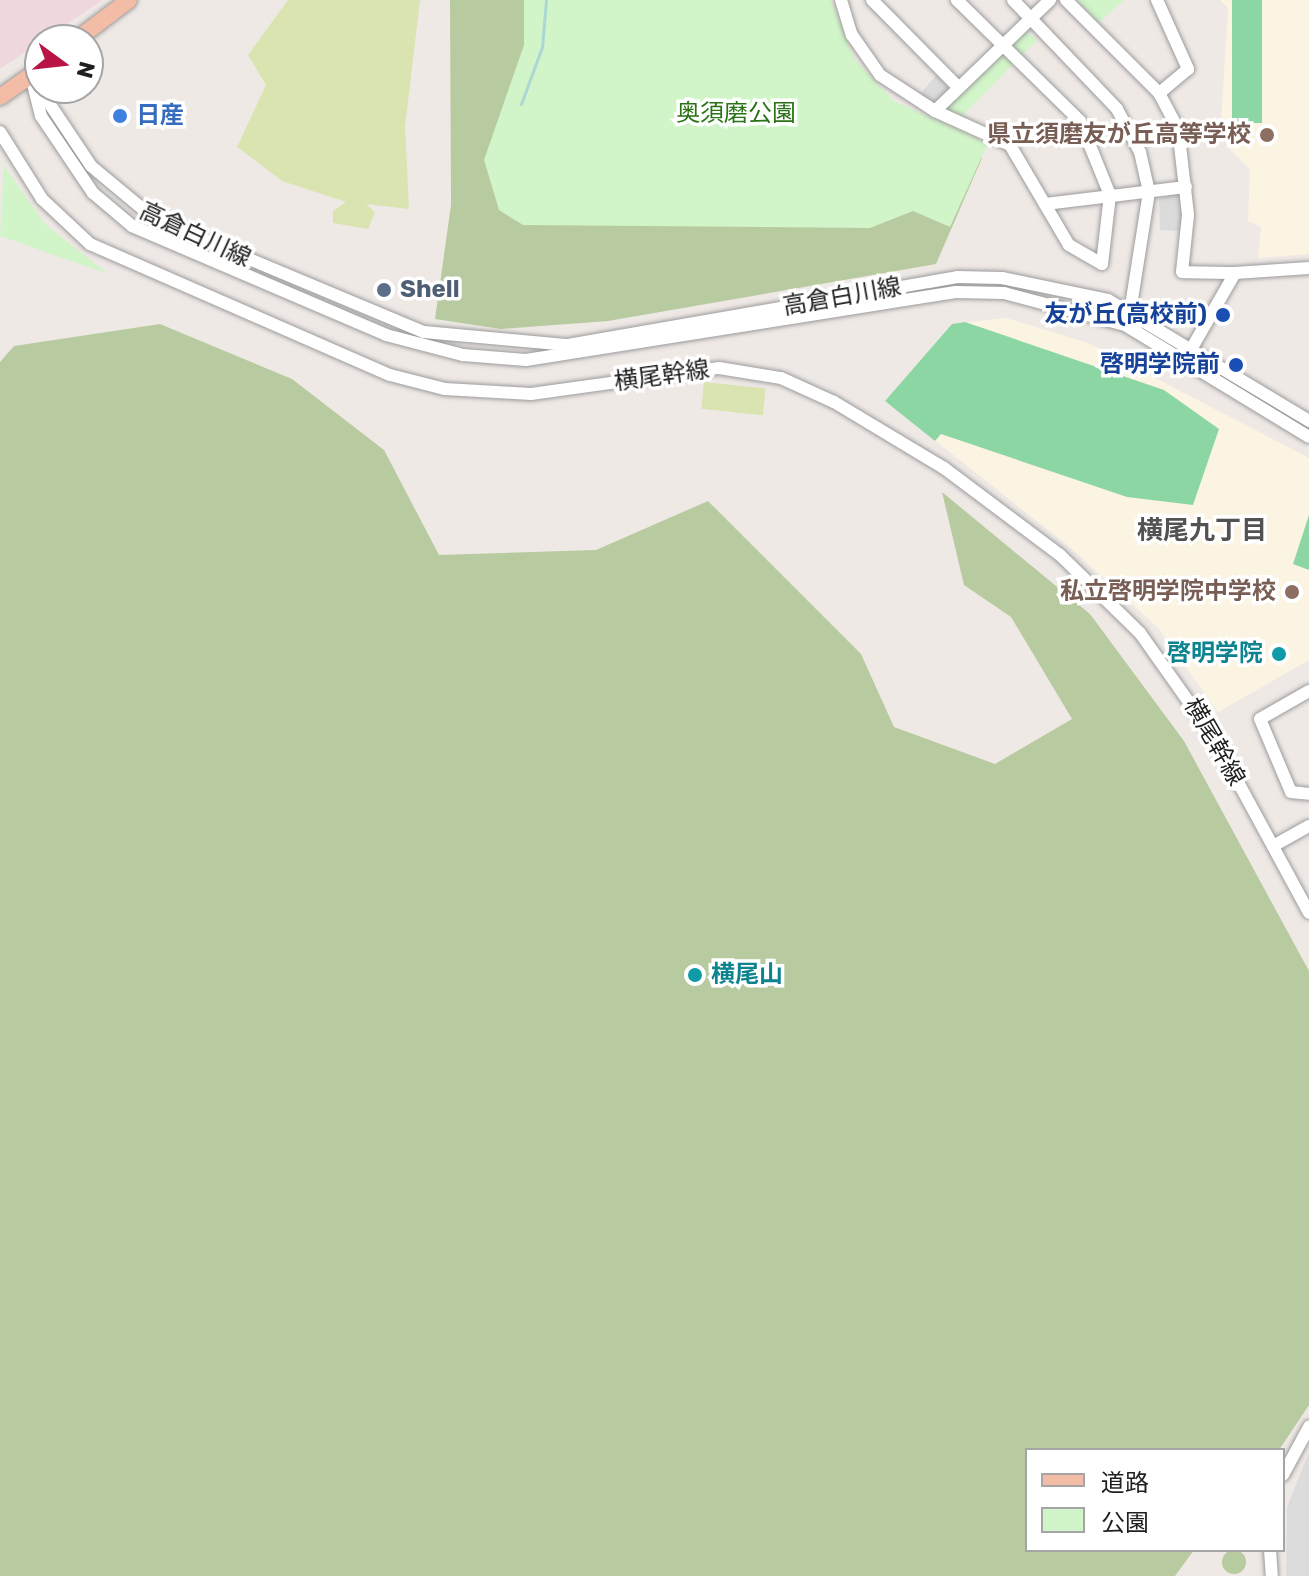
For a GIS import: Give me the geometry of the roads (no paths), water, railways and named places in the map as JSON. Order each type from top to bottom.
[{"type":"main road","points":[[97,24],[129,0]]},
{"type":"main road","points":[[0,90],[24,78]]},
{"type":"main road","points":[[0,97],[24,80]]},
{"type":"street","points":[[856,0],[841,2],[857,45],[880,75],[935,111],[1010,145],[1069,245],[1102,264],[1110,195],[1080,121],[957,0]]},
{"type":"street","points":[[872,0],[958,87]]},
{"type":"street","points":[[1013,0],[1117,109],[1149,192],[1132,311],[1125,325]]},
{"type":"street","points":[[935,111],[1050,0]]},
{"type":"street","points":[[1066,0],[1159,93],[1178,128],[1186,187],[1182,272],[1235,273],[1309,268]]},
{"type":"street","points":[[1157,0],[1188,69],[1159,93]]},
{"type":"street","name":"高倉白川線","points":[[39,104],[41,116],[93,193],[132,226],[386,335],[463,355],[570,356],[956,292],[1043,298],[1125,325],[1309,437]]},
{"type":"street","name":"高倉白川線","points":[[54,104],[91,166],[143,212],[424,332],[568,345],[957,277],[1047,284],[1132,311],[1193,346]]},
{"type":"street","name":"横尾幹線","points":[[0,132],[51,209],[90,244],[390,375],[445,389],[531,394],[719,368],[781,378],[834,402],[944,468],[1060,555],[1140,633],[1204,722],[1309,913]]},
{"type":"street","points":[[1045,204],[1186,187]]},
{"type":"street","points":[[1235,273],[1193,346],[1309,421]]},
{"type":"street","points":[[1309,691],[1260,719],[1291,792],[1309,794]]},
{"type":"street","points":[[1273,846],[1309,826]]},
{"type":"street","points":[[1285,1471],[1309,1427]]},
{"type":"street","points":[[1270,1552],[1272,1576]]},
{"type":"waterway","points":[[521,104],[542,47],[546,0]]},
{"type":"place","name":"日産","points":[[120,116]]},
{"type":"place","name":"県立須磨友が丘高等学校","points":[[1267,135]]},
{"type":"place","name":"Shell","points":[[384,290]]},
{"type":"place","name":"友が丘(高校前)","points":[[1223,315]]},
{"type":"place","name":"啓明学院前","points":[[1236,365]]},
{"type":"place","name":"私立啓明学院中学校","points":[[1292,592]]},
{"type":"place","name":"啓明学院","points":[[1279,654]]},
{"type":"place","name":"横尾山","points":[[695,975]]},
{"type":"district","name":"横尾九丁目","points":[[1202,531]]},
{"type":"park label","name":"奥須磨公園","points":[[736,114]]}]
